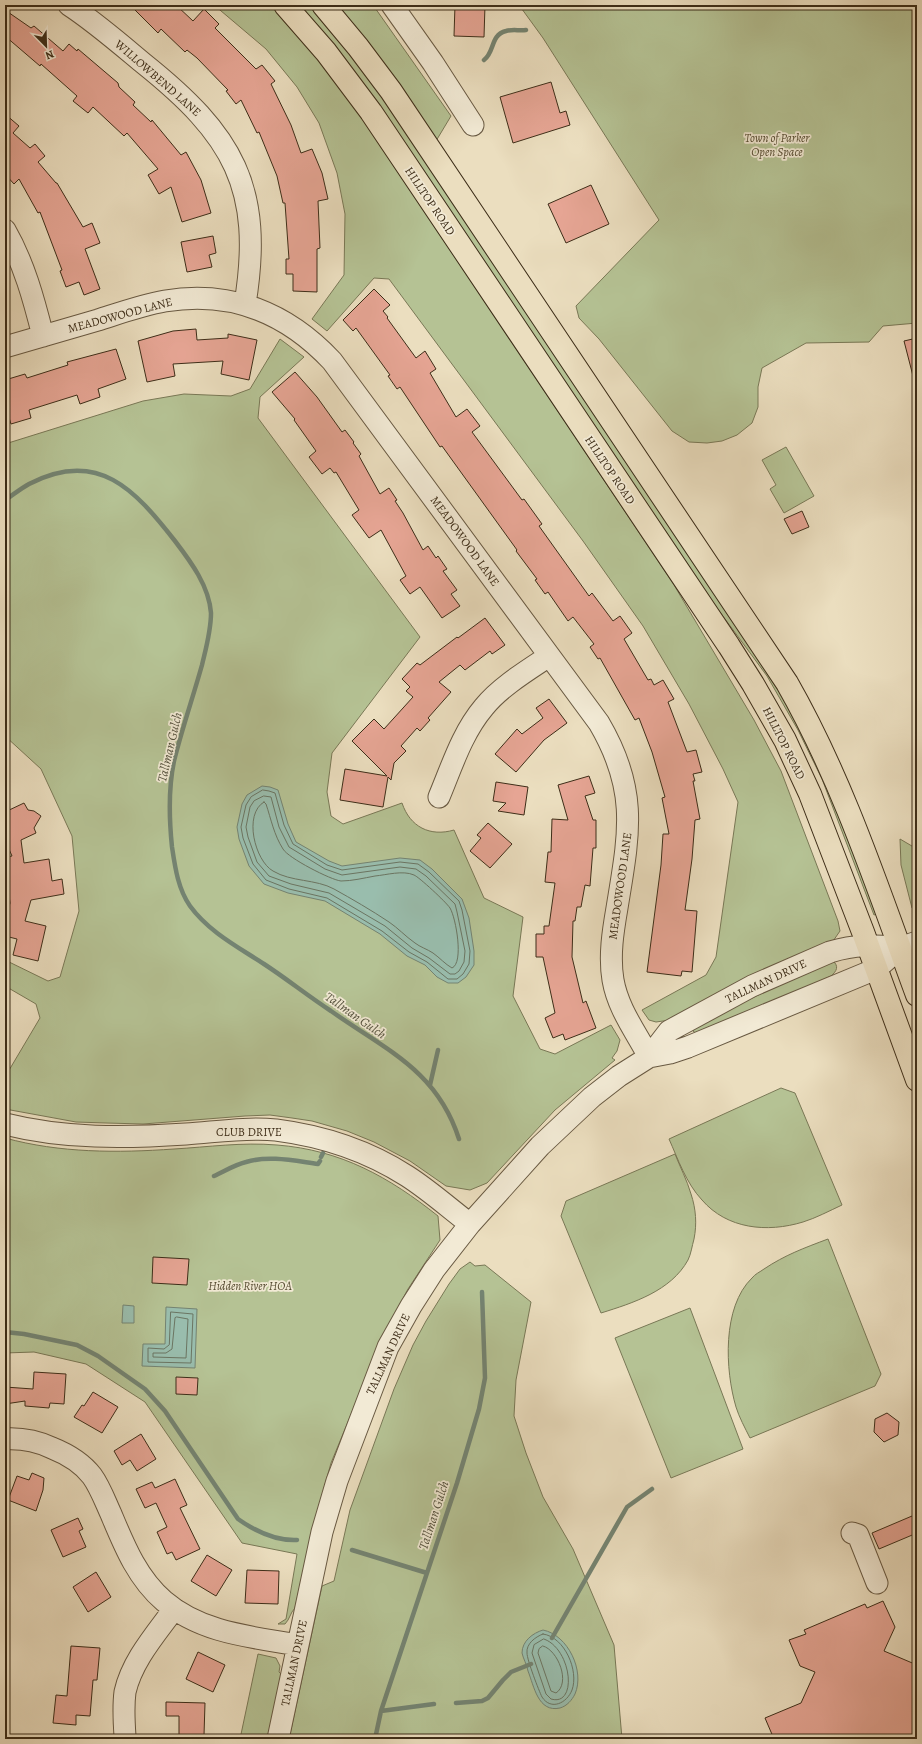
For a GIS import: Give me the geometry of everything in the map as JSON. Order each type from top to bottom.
[{"type":"main road","name":"HILLTOP ROAD","points":[[285,5],[330,57],[371,112],[753,684],[785,740],[810,794],[917,1080]]},
{"type":"main road","points":[[323,5],[358,47],[391,91],[787,683],[815,734],[836,779],[908,945],[917,995]]},
{"type":"street","name":"WILLOWBEND LANE","points":[[69,5],[125,48],[178,92],[204,118],[226,150],[241,182],[249,212],[251,256],[245,304]]},
{"type":"street","points":[[392,5],[433,63],[473,125]]},
{"type":"street","points":[[5,230],[18,254],[29,285],[43,336]]},
{"type":"street","name":"MEADOWOOD LANE","points":[[5,347],[139,307],[164,302],[204,299],[245,304],[274,316],[300,331],[332,361],[462,535],[599,723],[613,748],[621,770],[627,799],[628,832],[612,940],[612,968],[615,991],[619,1001],[649,1056]]},
{"type":"street","points":[[439,797],[465,735],[484,706],[506,687],[549,656]]},
{"type":"street","name":"TALLMAN DRIVE","points":[[278,1739],[330,1502],[374,1381],[388,1347],[411,1306],[434,1270],[470,1224],[516,1171],[578,1110],[608,1084],[649,1056],[670,1032],[752,986],[830,952],[842,948],[867,945],[908,945]]},
{"type":"street","name":"TALLMAN DRIVE","points":[[649,1056],[670,1053],[688,1047],[876,969],[908,945]]},
{"type":"street","name":"CLUB DRIVE","points":[[5,1124],[36,1131],[95,1137],[275,1130],[315,1137],[357,1150],[390,1165],[409,1177],[470,1224]]},
{"type":"street","points":[[5,1439],[28,1440],[47,1445],[64,1453],[86,1470],[102,1492],[137,1570],[158,1596],[174,1609],[196,1622],[211,1627],[298,1646]]},
{"type":"street","points":[[852,1533],[858,1535],[877,1583]]},
{"type":"street","points":[[127,1738],[124,1707],[131,1674],[144,1650],[174,1609]]},
{"type":"green space","points":[[214,5],[271,5],[308,46],[338,83],[674,585],[754,720],[781,771],[838,921],[840,931],[831,944],[670,1020],[656,1022],[649,1020],[642,1010],[706,975],[716,957],[738,802],[723,769],[689,704],[643,626],[583,541],[389,279],[374,278],[327,331],[312,319],[344,275],[345,214],[337,173],[319,123],[297,87],[266,49]]},
{"type":"green space","points":[[298,5],[311,5],[374,84],[731,616],[789,707],[825,780],[877,914],[874,915],[822,779],[798,730],[767,676],[686,566]]},
{"type":"green space","points":[[336,5],[373,5],[451,116],[436,141]]},
{"type":"green space","name":"Town of Parker Open Space","points":[[519,5],[917,5],[917,323],[883,326],[869,342],[806,343],[762,368],[758,387],[758,407],[752,423],[737,435],[722,441],[707,443],[689,442],[672,431],[599,339],[579,318],[576,306],[659,220],[543,38]]},
{"type":"green space","points":[[280,339],[304,357],[260,397],[258,418],[420,637],[332,753],[327,792],[331,816],[343,824],[402,803],[410,818],[422,828],[437,832],[454,830],[484,898],[523,917],[513,996],[540,1049],[555,1054],[611,1025],[620,1040],[617,1051],[612,1058],[615,1060],[555,1110],[487,1183],[470,1190],[446,1186],[410,1161],[374,1142],[347,1131],[312,1121],[270,1115],[143,1124],[76,1122],[5,1109],[5,1077],[40,1018],[36,1004],[5,986],[5,960],[48,981],[60,977],[79,911],[72,836],[41,769],[5,736],[5,444],[143,401],[184,394],[231,396],[250,389]]},
{"type":"green space","points":[[786,447],[814,496],[784,513],[770,489],[776,485],[762,460]]},
{"type":"green space","points":[[900,839],[917,849],[917,913],[912,908],[901,865]]},
{"type":"green space","points":[[833,961],[837,967],[831,976],[698,1035],[693,1031],[695,1024]]},
{"type":"green space","points":[[781,1088],[795,1093],[842,1205],[803,1222],[789,1225],[762,1228],[735,1223],[712,1210],[696,1193],[683,1171],[669,1139]]},
{"type":"green space","name":"Hidden River HOA","points":[[5,1138],[47,1147],[89,1151],[131,1151],[251,1144],[300,1148],[343,1159],[363,1168],[401,1189],[438,1216],[440,1240],[408,1289],[385,1332],[331,1463],[312,1531],[295,1608],[285,1624],[278,1624],[286,1619],[297,1554],[242,1543],[145,1402],[86,1364],[34,1352],[5,1353]]},
{"type":"green space","points":[[675,1154],[693,1200],[695,1211],[695,1233],[688,1260],[681,1271],[661,1288],[626,1305],[601,1313],[561,1216],[566,1201]]},
{"type":"green space","points":[[828,1239],[881,1374],[875,1386],[750,1438],[740,1419],[736,1407],[732,1392],[728,1358],[731,1322],[735,1305],[742,1290],[756,1274],[787,1256]]},
{"type":"green space","points":[[470,1262],[475,1266],[485,1265],[531,1302],[516,1380],[514,1416],[543,1497],[573,1549],[614,1645],[622,1739],[289,1739],[322,1586],[334,1581],[350,1510],[394,1389],[413,1345],[426,1321],[460,1269]]},
{"type":"green space","points":[[690,1308],[743,1449],[671,1478],[615,1338]]},
{"type":"green space","points":[[258,1654],[276,1658],[280,1666],[279,1672],[282,1675],[268,1739],[240,1739]]},
{"type":"water","points":[[262,786],[278,790],[288,824],[296,842],[329,861],[342,866],[400,858],[420,860],[432,869],[462,899],[469,918],[474,951],[474,965],[466,977],[458,983],[448,983],[437,977],[425,965],[407,956],[380,934],[325,901],[288,893],[264,884],[249,866],[239,839],[237,827],[242,804],[247,795]]},
{"type":"water","points":[[123,1305],[134,1306],[134,1323],[122,1323]]},
{"type":"water","points":[[166,1307],[197,1309],[195,1368],[142,1366],[143,1344],[165,1344]]},
{"type":"water","points":[[543,1630],[552,1633],[567,1646],[576,1665],[578,1685],[575,1694],[565,1706],[560,1708],[547,1706],[538,1697],[522,1653],[522,1649],[526,1641],[536,1633]]},
{"type":"building","points":[[130,5],[176,5],[193,21],[204,9],[219,24],[215,28],[256,69],[262,65],[275,81],[271,84],[291,125],[301,153],[312,149],[322,173],[328,199],[318,201],[320,248],[317,249],[317,292],[293,291],[293,274],[286,274],[286,259],[289,259],[285,203],[283,203],[277,176],[259,132],[257,133],[241,100],[236,104],[226,91],[228,90],[197,58],[187,50],[185,52],[161,29],[158,33]]},
{"type":"building","points":[[455,5],[485,5],[484,37],[454,36]]},
{"type":"building","points":[[5,10],[31,28],[34,26],[63,51],[69,44],[77,51],[78,49],[118,83],[119,87],[135,102],[133,105],[151,122],[152,120],[181,155],[186,152],[201,180],[211,213],[182,222],[171,187],[159,194],[148,175],[158,169],[127,133],[124,136],[93,107],[88,113],[73,101],[77,96],[41,64],[40,66],[5,36]]},
{"type":"building","points":[[551,82],[560,113],[566,111],[570,125],[513,143],[500,97]]},
{"type":"building","points":[[5,114],[19,126],[13,133],[30,148],[35,144],[45,156],[38,162],[57,183],[83,227],[92,223],[100,243],[85,249],[100,289],[84,295],[79,282],[66,287],[60,271],[62,270],[40,212],[38,213],[19,179],[14,184],[5,174]]},
{"type":"building","points":[[591,185],[609,224],[566,243],[548,204]]},
{"type":"building","points":[[213,236],[216,253],[209,255],[212,267],[187,272],[181,242]]},
{"type":"building","points":[[374,289],[390,305],[383,311],[416,358],[425,351],[436,369],[430,373],[456,417],[467,409],[480,426],[472,432],[522,500],[524,499],[542,524],[539,526],[589,596],[592,593],[613,621],[620,616],[632,633],[624,639],[648,680],[651,679],[654,685],[663,680],[674,699],[668,702],[687,752],[696,750],[702,772],[693,774],[700,819],[695,820],[692,859],[685,910],[697,911],[692,972],[682,971],[681,976],[647,972],[661,865],[663,834],[669,834],[662,798],[665,797],[652,752],[639,718],[635,720],[600,658],[598,659],[590,647],[594,644],[573,617],[568,621],[548,592],[545,594],[535,580],[537,579],[516,551],[517,550],[442,446],[440,447],[400,387],[397,389],[388,376],[390,375],[356,328],[353,331],[343,320]]},
{"type":"building","points":[[196,329],[197,340],[228,338],[228,334],[257,340],[249,380],[221,374],[223,361],[173,364],[175,376],[147,382],[138,341],[173,331]]},
{"type":"building","points":[[917,338],[917,376],[913,376],[904,341]]},
{"type":"building","points":[[116,349],[126,379],[98,389],[100,397],[80,404],[77,395],[29,410],[31,418],[11,424],[5,405],[5,380],[25,374],[27,378],[68,365],[67,362]]},
{"type":"building","points":[[295,372],[317,397],[342,432],[345,430],[354,442],[353,443],[361,454],[359,456],[380,494],[389,488],[397,500],[395,501],[423,550],[428,546],[436,558],[438,556],[447,569],[443,571],[457,590],[451,594],[460,606],[442,618],[420,587],[410,594],[400,580],[406,576],[381,530],[369,538],[352,515],[359,510],[336,472],[334,473],[330,468],[322,474],[309,457],[316,451],[294,420],[295,419],[272,392]]},
{"type":"building","points":[[802,511],[809,527],[792,534],[784,519]]},
{"type":"building","points":[[485,618],[505,645],[492,654],[490,651],[465,670],[460,665],[439,682],[451,692],[428,718],[430,720],[420,731],[417,728],[401,746],[406,751],[394,763],[391,780],[388,777],[383,807],[340,800],[345,769],[387,776],[352,741],[374,719],[384,729],[413,697],[406,691],[410,687],[402,679],[417,663],[420,665]]},
{"type":"building","points":[[549,699],[567,723],[544,740],[516,772],[495,754],[517,729],[522,734],[543,718],[536,708]]},
{"type":"building","points":[[589,776],[595,793],[585,796],[593,820],[596,820],[596,848],[593,848],[590,886],[585,885],[581,907],[577,907],[575,921],[573,921],[572,957],[583,1003],[586,1001],[596,1028],[565,1040],[563,1034],[553,1038],[545,1018],[555,1013],[543,957],[536,957],[536,934],[544,934],[544,926],[549,926],[555,883],[545,882],[548,852],[551,852],[552,819],[568,820],[558,785]]},
{"type":"building","points":[[496,782],[528,787],[524,815],[498,811],[506,803],[493,801]]},
{"type":"building","points":[[24,803],[28,810],[34,811],[41,816],[34,828],[36,833],[21,840],[24,863],[49,859],[52,881],[62,879],[64,894],[31,900],[25,921],[46,926],[38,961],[13,955],[17,939],[5,936],[5,922],[10,903],[5,865],[8,865],[7,857],[12,856],[5,840],[5,812]]},
{"type":"building","points":[[488,823],[512,844],[490,868],[470,851],[481,838],[477,835]]},
{"type":"building","points":[[153,1257],[189,1259],[187,1285],[152,1283]]},
{"type":"building","points":[[34,1372],[66,1374],[64,1404],[50,1403],[49,1408],[25,1406],[25,1401],[5,1404],[5,1387],[33,1389]]},
{"type":"building","points":[[176,1377],[198,1378],[197,1395],[176,1394]]},
{"type":"building","points":[[93,1392],[118,1407],[102,1433],[74,1417],[82,1405],[84,1406]]},
{"type":"building","points":[[887,1413],[899,1422],[898,1435],[884,1442],[874,1432],[875,1419]]},
{"type":"building","points":[[141,1434],[156,1459],[137,1471],[130,1460],[122,1465],[114,1451]]},
{"type":"building","points":[[32,1473],[44,1478],[43,1490],[36,1511],[8,1500],[17,1476],[29,1480]]},
{"type":"building","points":[[175,1479],[187,1505],[180,1508],[200,1549],[176,1560],[172,1552],[167,1554],[157,1532],[167,1527],[156,1503],[145,1508],[136,1489],[152,1482],[155,1488]]},
{"type":"building","points":[[912,1516],[917,1527],[917,1533],[879,1549],[872,1533]]},
{"type":"building","points":[[78,1518],[83,1529],[79,1531],[86,1547],[63,1557],[51,1530]]},
{"type":"building","points":[[207,1555],[232,1570],[216,1596],[191,1581]]},
{"type":"building","points":[[247,1570],[279,1571],[278,1604],[245,1603]]},
{"type":"building","points":[[96,1572],[111,1597],[88,1612],[73,1587]]},
{"type":"building","points":[[883,1601],[895,1627],[884,1651],[917,1665],[917,1739],[774,1739],[765,1718],[801,1703],[815,1672],[800,1666],[789,1640],[806,1634],[804,1630],[865,1604],[867,1608]]},
{"type":"building","points":[[71,1646],[100,1648],[97,1680],[93,1680],[90,1716],[76,1715],[76,1725],[53,1723],[56,1695],[67,1696]]},
{"type":"building","points":[[198,1652],[225,1665],[213,1692],[186,1679]]},
{"type":"building","points":[[166,1702],[205,1703],[204,1735],[179,1735],[179,1716],[166,1716]]},
{"type":"waterway","points":[[484,60],[490,53],[497,36],[501,33],[509,30],[526,30]]},
{"type":"waterway","name":"Tallman Gulch","points":[[5,500],[29,484],[53,474],[75,471],[95,473],[113,480],[129,491],[160,522],[187,557],[207,593],[210,603],[211,620],[199,677],[174,761],[170,793],[170,815],[174,862],[186,899],[190,906],[206,924],[215,931],[390,1050],[423,1078],[437,1095],[449,1115],[459,1139]]},
{"type":"waterway","points":[[430,1085],[438,1050]]},
{"type":"waterway","points":[[321,1157],[323,1153]]},
{"type":"waterway","points":[[214,1176],[237,1165],[255,1160],[282,1159],[318,1164],[320,1161]]},
{"type":"waterway","name":"Tallman Gulch","points":[[375,1739],[381,1711],[457,1483],[479,1409],[485,1378],[482,1292]]},
{"type":"waterway","points":[[5,1332],[24,1334],[77,1345],[98,1356],[145,1389],[165,1411],[238,1519],[251,1527],[274,1537],[297,1540]]},
{"type":"waterway","points":[[552,1638],[627,1507],[652,1489]]},
{"type":"waterway","points":[[352,1550],[427,1573]]},
{"type":"waterway","points":[[456,1703],[482,1701],[488,1698],[511,1672],[531,1664]]},
{"type":"waterway","points":[[381,1711],[434,1704]]}]
